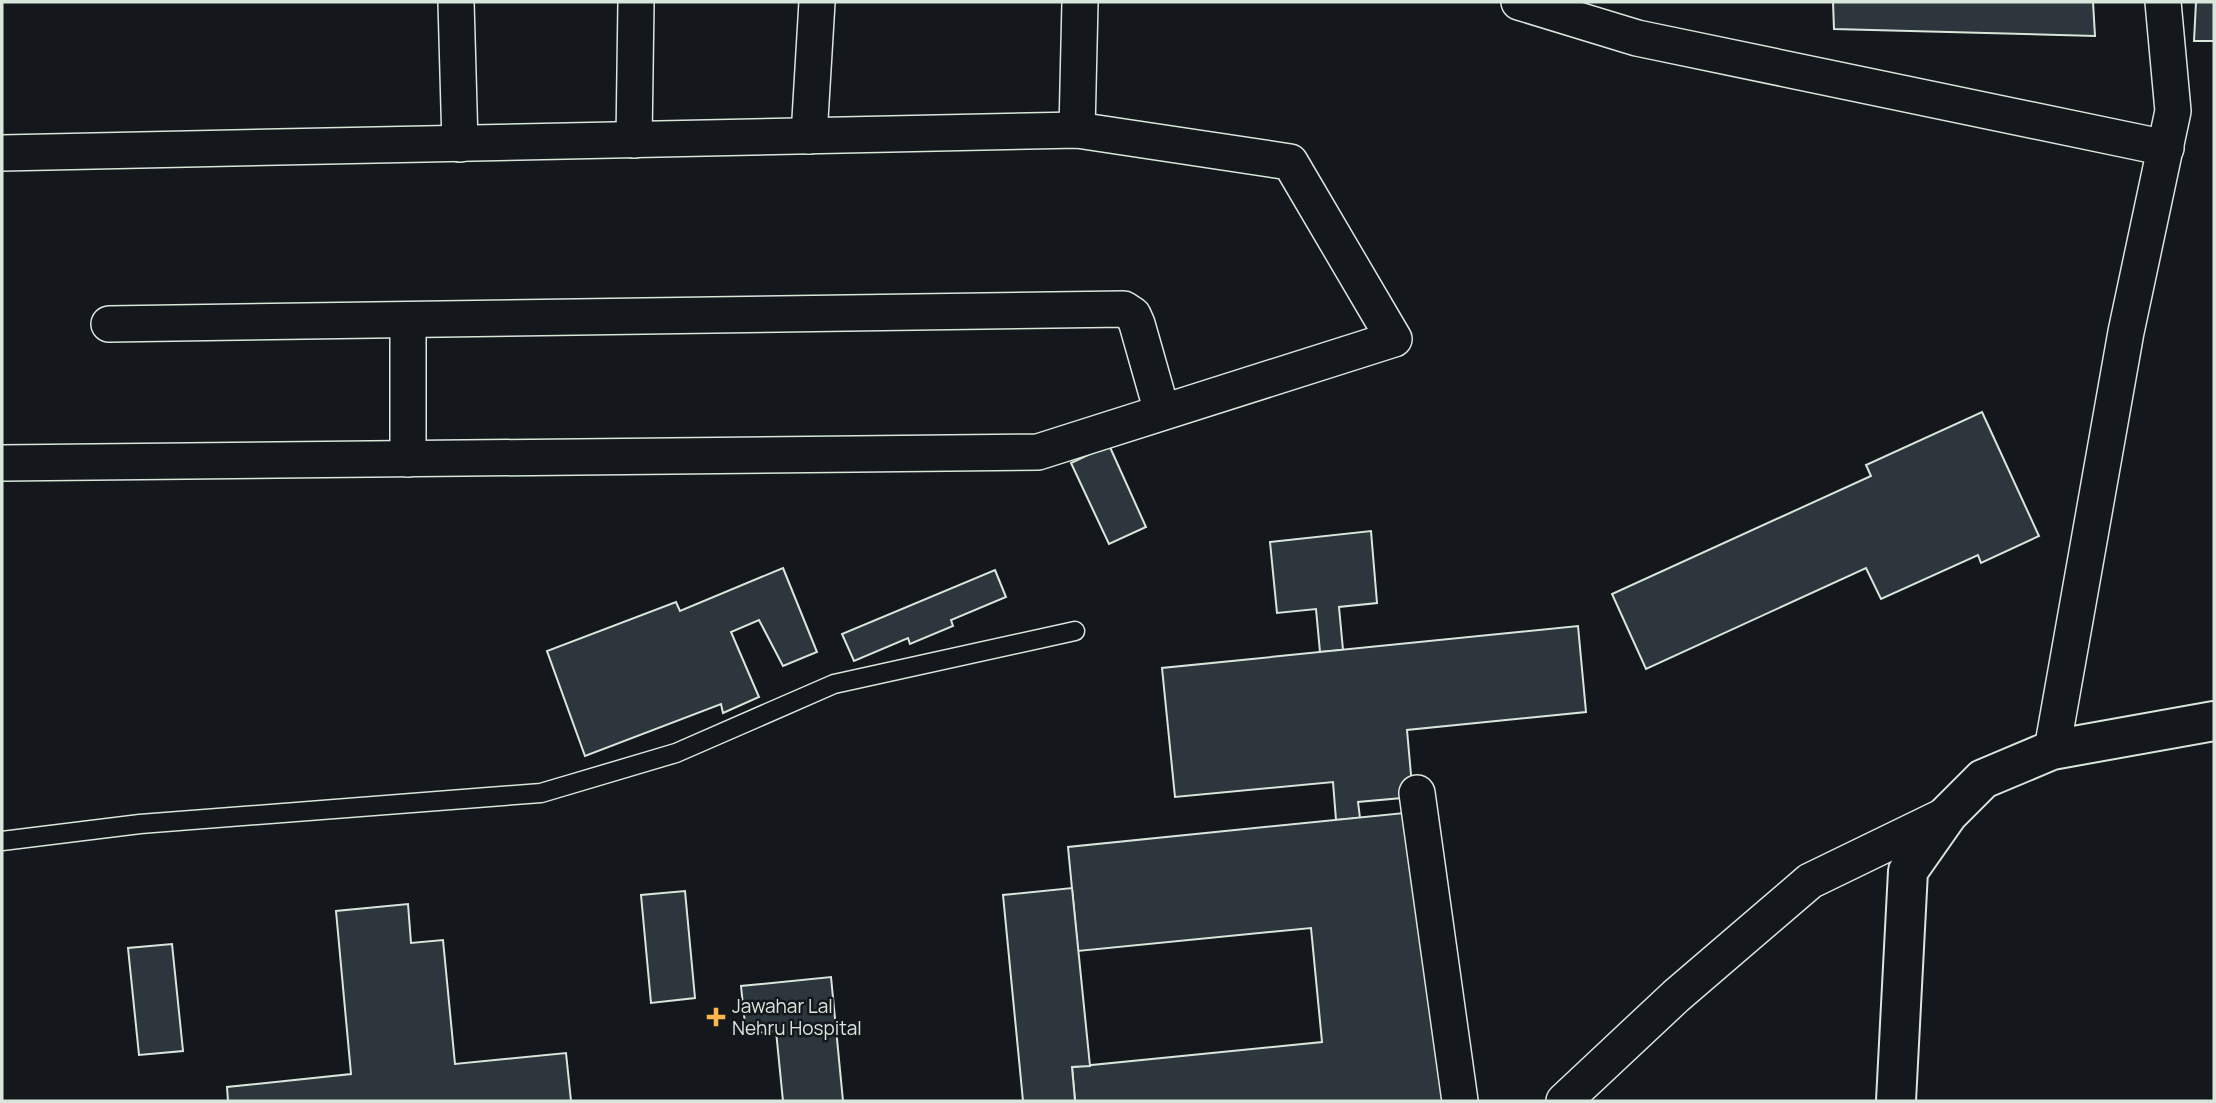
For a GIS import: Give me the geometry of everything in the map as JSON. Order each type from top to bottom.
[{"type":"street","points":[[456,2],[460,144]]},
{"type":"street","points":[[634,140],[636,2]]},
{"type":"street","points":[[809,136],[817,2]]},
{"type":"street","points":[[1077,131],[1080,2]]},
{"type":"street","points":[[1519,2],[1637,38],[2166,148]]},
{"type":"street","points":[[2052,750],[2126,332],[2173,111],[2163,2]]},
{"type":"street","points":[[2,153],[1077,131],[1290,162],[1394,339],[1038,452],[2,463]]},
{"type":"street","points":[[109,324],[1124,309],[1133,315],[1137,324],[1162,412]]},
{"type":"street","points":[[408,320],[408,459]]},
{"type":"street","points":[[1896,1101],[1908,871],[1948,814],[1983,779],[2052,750],[2214,721]]},
{"type":"street","points":[[1417,793],[1460,1101]]},
{"type":"street","points":[[1564,1101],[1686,988],[1810,881],[1948,814]]},
{"type":"lane","points":[[2,841],[140,824],[541,793],[676,753],[834,684],[1075,631]]},
{"type":"building","points":[[1833,2],[2093,2],[2095,36],[1834,29]]},
{"type":"building","points":[[2196,2],[2214,2],[2214,41],[2194,41]]},
{"type":"building","points":[[1982,412],[2039,536],[1981,563],[1978,555],[1881,599],[1866,568],[1646,669],[1612,594],[1871,476],[1866,465]]},
{"type":"building","points":[[1109,445],[1146,527],[1109,544],[1071,463]]},
{"type":"building","points":[[1371,531],[1377,603],[1339,607],[1343,650],[1320,652],[1316,609],[1277,613],[1270,542]]},
{"type":"building","points":[[783,568],[817,652],[783,666],[759,620],[731,632],[759,697],[723,713],[721,704],[585,756],[547,651],[676,602],[680,611]]},
{"type":"building","points":[[995,570],[1006,597],[951,620],[953,626],[910,644],[908,638],[854,661],[842,634]]},
{"type":"building","points":[[1578,626],[1586,712],[1407,730],[1413,797],[1358,802],[1360,818],[1336,820],[1333,782],[1175,797],[1162,668]]},
{"type":"building","points":[[1414,812],[1443,1101],[1075,1101],[1072,1067],[1322,1042],[1311,928],[1078,951],[1068,847]]},
{"type":"building","points":[[1072,888],[1090,1066],[1072,1067],[1075,1101],[1023,1101],[1003,895]]},
{"type":"building","points":[[685,891],[695,998],[651,1003],[641,895]]},
{"type":"building","points":[[408,904],[411,943],[443,940],[455,1064],[566,1053],[571,1101],[228,1101],[227,1087],[351,1074],[336,911]]},
{"type":"building","points":[[172,944],[183,1051],[139,1055],[128,948]]},
{"type":"building","points":[[831,977],[843,1101],[783,1101],[776,1031],[746,1034],[741,986]]},
{"type":"place","name":"Jawahar Lal Nehru Hospital","points":[[716,1017]]}]
